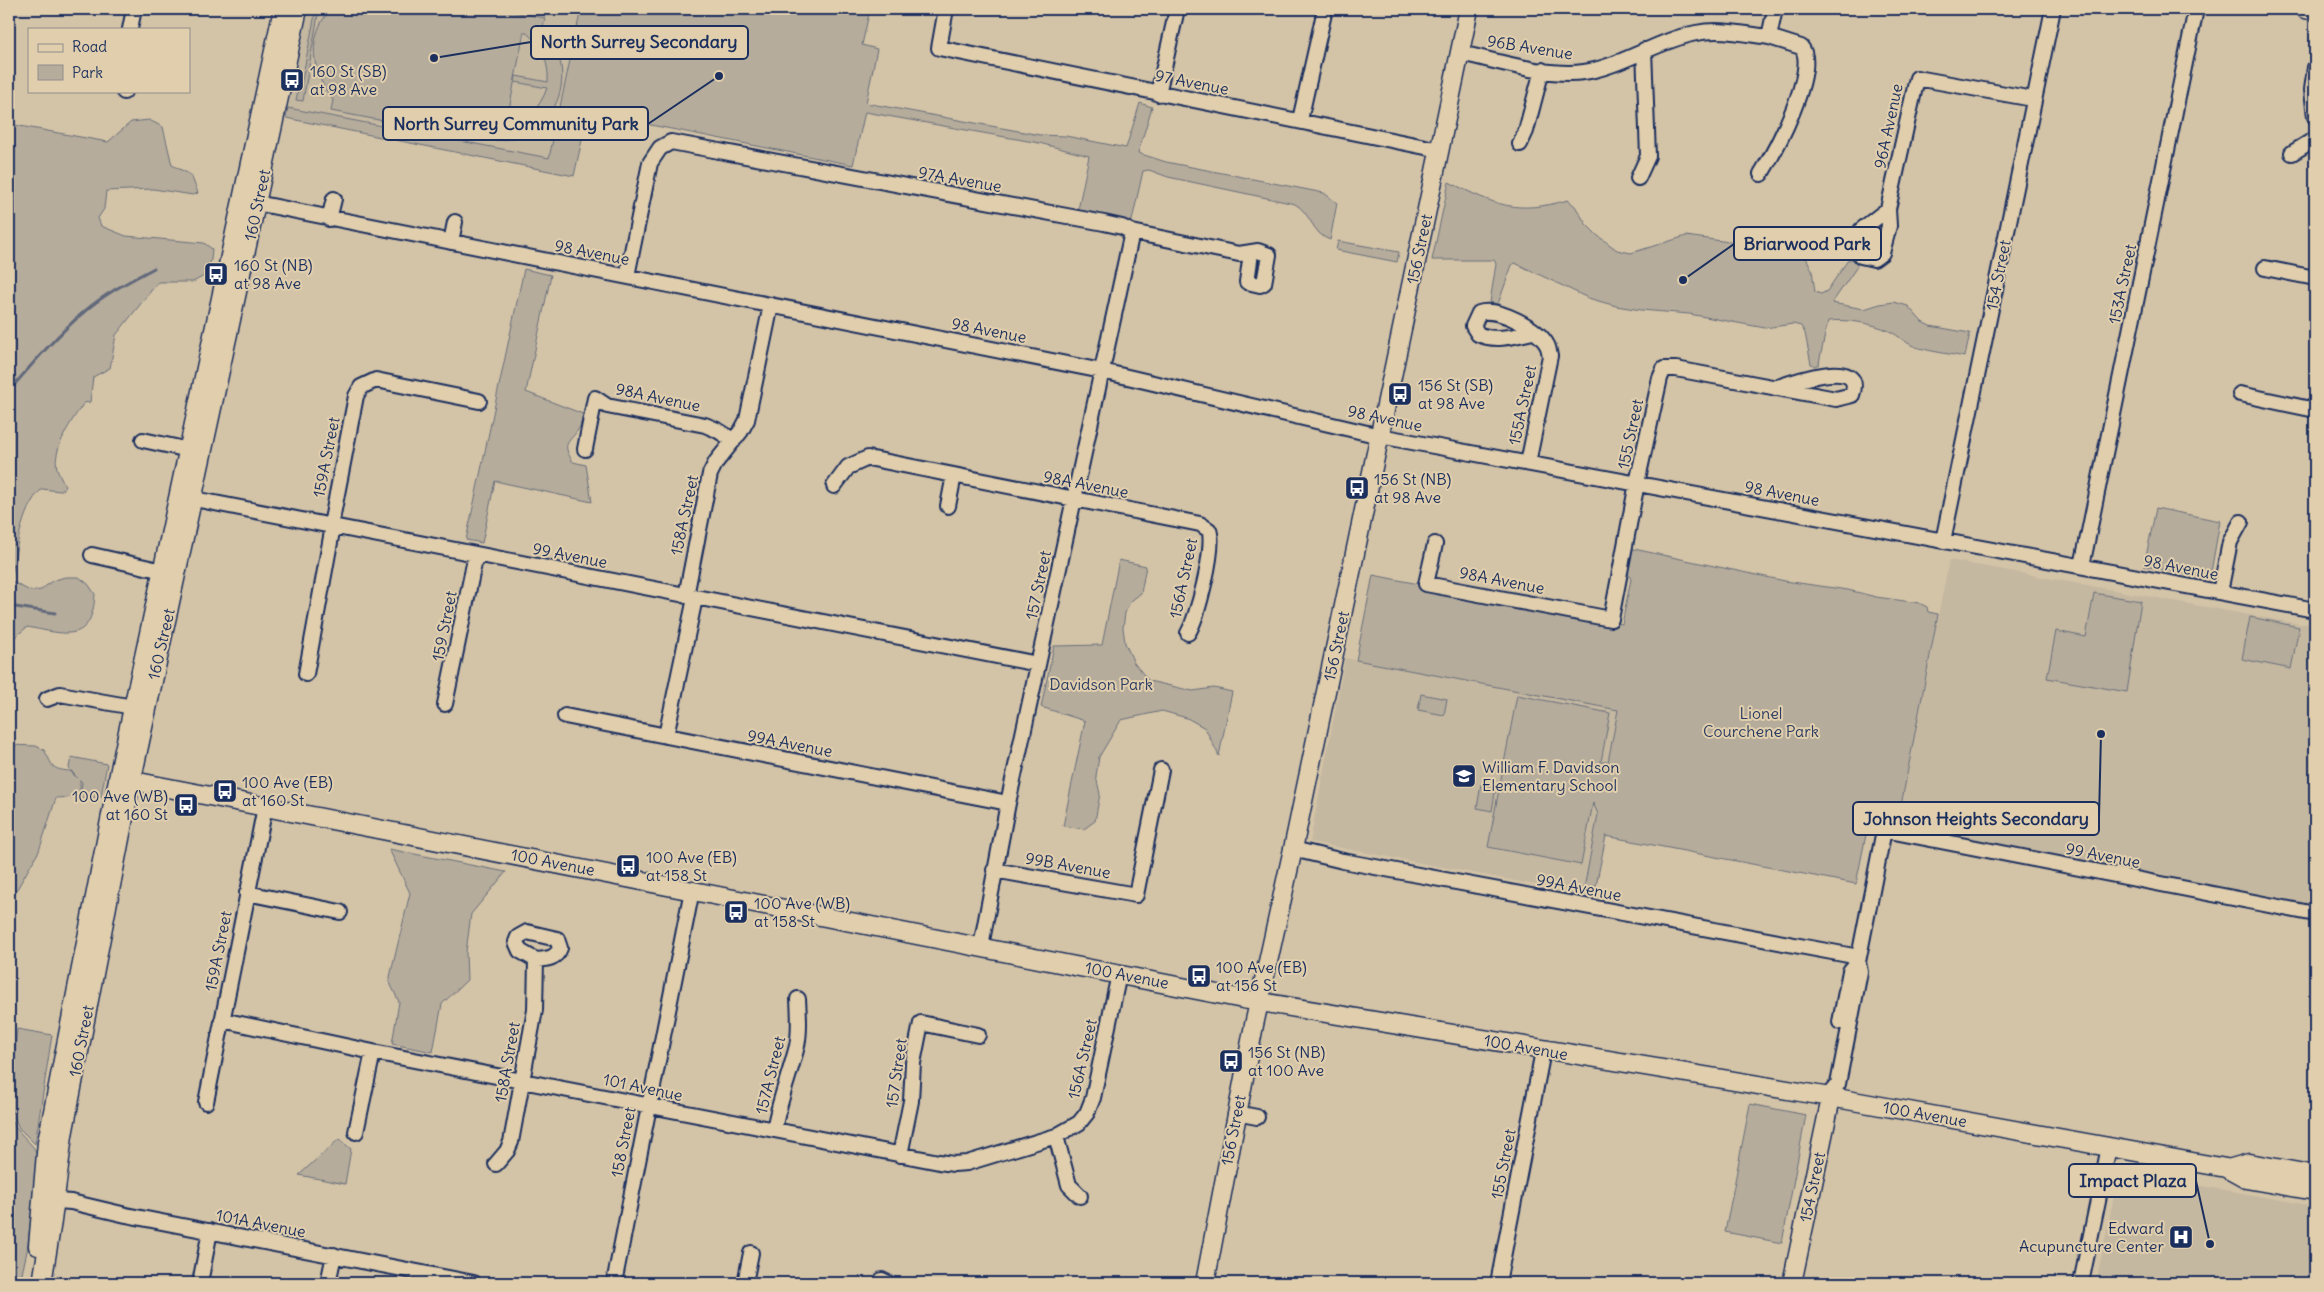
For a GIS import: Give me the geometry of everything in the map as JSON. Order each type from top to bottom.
[{"type":"main road","name":"160 Street","points":[[31,1283],[63,1135],[125,780],[250,202],[283,9]]},
{"type":"main road","name":"160 Street","points":[[125,780],[133,707],[163,571],[185,498],[189,450],[298,9]]},
{"type":"main road","name":"156 Street","points":[[1205,1283],[1236,1113],[1469,9]]},
{"type":"main road","points":[[2305,9],[2315,11]]},
{"type":"main road","name":"100 Avenue","points":[[125,780],[1260,1001],[1543,1051],[1831,1094],[2228,1169],[2246,1179],[2315,1191]]},
{"type":"main road","name":"154 Street","points":[[1792,1283],[1831,1094]]},
{"type":"main road","name":"100 Avenue","points":[[2228,1169],[2249,1163],[2315,1174]]},
{"type":"main road","name":"160 Street","points":[[42,1283],[48,1200]]},
{"type":"street","points":[[130,28],[134,9]]},
{"type":"street","name":"97 Avenue","points":[[946,9],[939,48],[1440,150]]},
{"type":"street","points":[[1158,94],[1177,9]]},
{"type":"street","points":[[1300,120],[1325,9]]},
{"type":"street","points":[[1762,174],[1787,124],[1805,72],[1802,48],[1769,37],[1775,9]]},
{"type":"street","name":"154 Street","points":[[1943,541],[2053,9]]},
{"type":"street","name":"153A Street","points":[[2082,566],[2196,9]]},
{"type":"street","name":"96B Avenue","points":[[1460,53],[1542,70],[1570,73],[1593,70],[1686,35],[1702,32],[1721,31],[1769,37]]},
{"type":"street","points":[[1638,178],[1648,156],[1644,50]]},
{"type":"street","points":[[2315,67],[2312,90],[2315,117]]},
{"type":"street","points":[[1520,144],[1526,131],[1542,70]]},
{"type":"street","name":"96A Avenue","points":[[1888,209],[1917,78],[2034,99]]},
{"type":"street","points":[[2292,153],[2315,139]]},
{"type":"street","name":"97A Avenue","points":[[627,276],[650,163],[656,152],[671,142],[1104,223],[1122,227],[1132,232],[1239,254],[1251,253]]},
{"type":"street","points":[[330,219],[334,199]]},
{"type":"street","name":"98 Avenue","points":[[250,202],[1102,371],[1380,436],[2315,610]]},
{"type":"street","points":[[451,242],[455,222]]},
{"type":"street","name":"157 Street","points":[[981,946],[1008,803],[1132,232]]},
{"type":"street","points":[[2265,268],[2315,278]]},
{"type":"street","name":"158A Street","points":[[666,736],[708,481],[716,462],[744,426],[750,410],[771,305]]},
{"type":"street","name":"155A Street","points":[[1528,463],[1550,356],[1547,344],[1533,332]]},
{"type":"street","name":"155 Street","points":[[1611,619],[1637,483],[1660,378],[1664,369],[1676,369],[1775,388],[1836,399],[1852,395],[1855,389],[1852,380],[1844,375],[1836,374],[1802,378],[1775,388]]},
{"type":"street","name":"159A Street","points":[[306,674],[356,396],[361,387],[376,380],[479,401]]},
{"type":"street","points":[[2240,394],[2315,410]]},
{"type":"street","name":"98A Avenue","points":[[585,449],[596,398],[607,406],[711,427],[733,440]]},
{"type":"street","points":[[143,440],[189,450]]},
{"type":"street","name":"98A Avenue","points":[[834,486],[848,468],[868,458],[1195,523],[1209,530]]},
{"type":"street","points":[[948,506],[954,475]]},
{"type":"street","name":"99 Avenue","points":[[185,498],[690,597],[956,645],[1038,664]]},
{"type":"street","points":[[2220,592],[2230,542],[2241,522]]},
{"type":"street","name":"156A Street","points":[[1188,633],[1194,623],[1210,551],[1209,530]]},
{"type":"street","name":"98A Avenue","points":[[1435,544],[1426,584],[1611,619]]},
{"type":"street","name":"159 Street","points":[[445,704],[476,554]]},
{"type":"street","points":[[92,555],[163,571]]},
{"type":"street","points":[[47,699],[60,694],[133,707]]},
{"type":"street","name":"99A Avenue","points":[[565,716],[1008,803]]},
{"type":"street","name":"99B Avenue","points":[[994,870],[1136,895],[1161,770]]},
{"type":"street","name":"159A Street","points":[[206,1102],[265,807]]},
{"type":"street","name":"154 Street","points":[[1831,1094],[1838,1084],[1860,972],[1858,959],[1884,830]]},
{"type":"street","name":"99 Avenue","points":[[1884,830],[2315,914]]},
{"type":"street","name":"99A Avenue","points":[[1293,849],[1343,861],[1858,959]]},
{"type":"street","name":"158 Street","points":[[614,1283],[692,890]]},
{"type":"street","points":[[247,893],[340,912]]},
{"type":"street","name":"158A Street","points":[[496,1164],[507,1151],[511,1142],[535,1010],[536,960]]},
{"type":"street","name":"156A Street","points":[[1056,1136],[1079,1123],[1087,1113],[1093,1098],[1119,974]]},
{"type":"street","name":"157A Street","points":[[774,1130],[785,1081],[797,1045],[799,1025],[798,999]]},
{"type":"street","name":"101 Avenue","points":[[222,1020],[648,1106],[900,1155],[958,1164],[1056,1136]]},
{"type":"street","name":"157 Street","points":[[900,1155],[911,1101],[913,1063],[921,1023],[978,1035]]},
{"type":"street","name":"155 Street","points":[[1498,1283],[1543,1051]]},
{"type":"street","points":[[356,1132],[373,1052]]},
{"type":"street","points":[[1236,1113],[1257,1116]]},
{"type":"street","points":[[1056,1136],[1069,1185],[1080,1196]]},
{"type":"street","points":[[2082,1283],[2109,1147]]},
{"type":"street","name":"101A Avenue","points":[[48,1200],[474,1283]]},
{"type":"street","points":[[200,1283],[210,1232]]},
{"type":"street","points":[[745,1283],[751,1254]]},
{"type":"street","points":[[328,1283],[334,1255]]},
{"type":"shaded area","points":[[308,9],[581,9],[549,158],[288,108]]},
{"type":"shaded area","points":[[1949,560],[2300,624],[2315,623],[2315,907],[1896,833]]},
{"type":"shaded area","name":"William F. Davidson Elementary School","points":[[1345,658],[1618,710],[1583,894],[1310,842]]},
{"type":"shaded area","points":[[2119,1171],[2315,1206],[2315,1283],[2096,1283]]},
{"type":"green space","points":[[316,9],[319,9],[303,101],[296,100],[299,85],[301,85]]},
{"type":"green space","points":[[331,9],[498,9],[545,18],[543,28],[556,48],[561,68],[561,88],[555,106],[543,121],[528,133],[508,139],[484,140],[331,111],[333,100],[320,78],[314,54],[318,31]],"holes":[[[524,31],[543,54],[547,67],[548,82],[516,76],[515,82],[547,88],[541,102],[532,113],[520,121],[506,126]]]},
{"type":"green space","points":[[581,9],[870,9],[862,45],[877,49],[866,103],[1040,135],[1066,136],[1126,148],[1140,103],[1152,107],[1138,153],[1166,162],[1324,193],[1337,203],[1330,240],[1319,233],[1305,213],[1295,204],[1168,177],[1149,170],[1143,171],[1131,225],[1117,218],[1078,210],[1089,156],[1039,143],[865,112],[853,165],[646,124],[644,133],[586,122],[574,176],[286,118],[288,108],[549,158]]},
{"type":"green space","points":[[149,120],[163,127],[172,165],[191,175],[198,193],[193,195],[153,189],[106,191],[104,209],[98,218],[101,226],[126,236],[204,243],[212,249],[211,260],[206,275],[193,282],[158,282],[116,335],[110,368],[93,377],[90,402],[84,403],[69,425],[60,443],[56,460],[58,472],[65,486],[64,489],[60,491],[42,489],[35,497],[24,519],[17,545],[11,581],[30,591],[41,590],[52,581],[65,577],[79,577],[88,584],[95,594],[93,610],[88,622],[82,629],[64,633],[27,627],[9,642],[9,124],[108,142],[131,122]]},
{"type":"green space","points":[[1449,182],[1493,202],[1519,207],[1534,207],[1568,200],[1575,206],[1586,224],[1598,236],[1617,250],[1631,253],[1686,236],[1765,247],[1783,244],[1801,247],[1812,270],[1815,292],[1821,294],[1827,291],[1848,260],[1853,259],[1858,263],[1856,268],[1832,303],[1864,309],[1894,302],[1908,306],[1922,322],[1930,326],[1970,333],[1965,357],[1915,347],[1893,333],[1875,326],[1859,322],[1828,321],[1819,364],[1815,366],[1811,364],[1805,333],[1801,326],[1793,324],[1765,328],[1689,314],[1616,306],[1588,298],[1515,263],[1512,265],[1498,304],[1490,302],[1496,264],[1494,260],[1432,260]]},
{"type":"green space","points":[[1338,241],[1399,252],[1397,262],[1336,250]]},
{"type":"green space","points":[[524,269],[551,275],[526,392],[583,414],[579,428],[567,444],[567,451],[573,462],[586,465],[592,502],[495,481],[482,543],[466,540]]},
{"type":"green space","points":[[2156,508],[2220,521],[2210,578],[2144,566]]},
{"type":"green space","name":"Lionel Courchene Park","points":[[1634,549],[1785,581],[1919,603],[1927,607],[1928,612],[1938,614],[1898,821],[1870,815],[1856,884],[1606,836],[1594,896],[1583,894],[1598,814],[1593,803],[1581,865],[1488,847],[1517,695],[1610,713],[1601,762],[1608,762],[1618,710],[1356,660],[1373,575],[1622,624],[1631,579],[1627,571],[1630,551]]},
{"type":"green space","name":"Davidson Park","points":[[1119,560],[1146,566],[1141,593],[1130,602],[1125,613],[1123,628],[1125,643],[1134,663],[1149,681],[1193,691],[1214,688],[1232,692],[1219,756],[1205,728],[1187,718],[1162,711],[1121,720],[1099,757],[1096,776],[1100,794],[1095,821],[1084,829],[1063,826],[1085,721],[1041,707],[1054,646],[1102,645]]},
{"type":"green space","points":[[2094,593],[2141,601],[2127,692],[2047,678],[2056,631],[2086,637]]},
{"type":"green space","points":[[2250,617],[2299,627],[2291,669],[2242,659]]},
{"type":"green space","points":[[1421,694],[1447,699],[1444,715],[1418,710]]},
{"type":"green space","points":[[9,745],[36,746],[44,750],[55,768],[70,771],[77,778],[69,768],[71,757],[107,764],[101,797],[80,798],[82,782],[80,780],[80,791],[75,797],[56,798],[39,851],[13,896],[9,899]]},
{"type":"green space","points":[[1481,784],[1496,787],[1492,811],[1477,808]]},
{"type":"green space","points":[[389,849],[506,872],[471,914],[466,952],[467,980],[442,1004],[433,1052],[392,1044],[399,1002],[389,981],[410,893]]},
{"type":"green space","points":[[17,1029],[52,1035],[35,1144],[19,1128],[10,1107]]},
{"type":"green space","points":[[1750,1104],[1806,1115],[1782,1243],[1725,1232]]},
{"type":"green space","points":[[9,1110],[15,1127],[34,1148],[38,1159],[27,1251],[20,1283],[9,1283]]},
{"type":"green space","points":[[339,1139],[351,1149],[345,1184],[299,1175]]},
{"type":"waterway","points":[[9,391],[55,339],[85,311],[110,293],[154,268]]},
{"type":"waterway","points":[[9,606],[55,613]]},
{"type":"place","name":"North Surrey Secondary","points":[[434,58]]},
{"type":"place","name":"North Surrey Community Park","points":[[719,76]]},
{"type":"place","name":"160 St (SB) at 98 Ave","points":[[292,80]]},
{"type":"place","name":"160 St (NB) at 98 Ave","points":[[216,274]]},
{"type":"place","name":"Briarwood Park","points":[[1683,280]]},
{"type":"place","name":"156 St (SB) at 98 Ave","points":[[1400,394]]},
{"type":"place","name":"156 St (NB) at 98 Ave","points":[[1357,488]]},
{"type":"place","name":"Johnson Heights Secondary","points":[[2101,734]]},
{"type":"place","name":"William F. Davidson Elementary School","points":[[1464,776]]},
{"type":"place","name":"100 Ave (EB) at 160 St","points":[[225,791]]},
{"type":"place","name":"100 Ave (WB) at 160 St","points":[[186,805]]},
{"type":"place","name":"100 Ave (EB) at 158 St","points":[[628,866]]},
{"type":"place","name":"100 Ave (WB) at 158 St","points":[[736,912]]},
{"type":"place","name":"100 Ave (EB) at 156 St","points":[[1199,976]]},
{"type":"place","name":"156 St (NB) at 100 Ave","points":[[1231,1061]]},
{"type":"place","name":"Edward Acupuncture Center","points":[[2181,1237]]},
{"type":"place","name":"Impact Plaza","points":[[2210,1244]]}]
